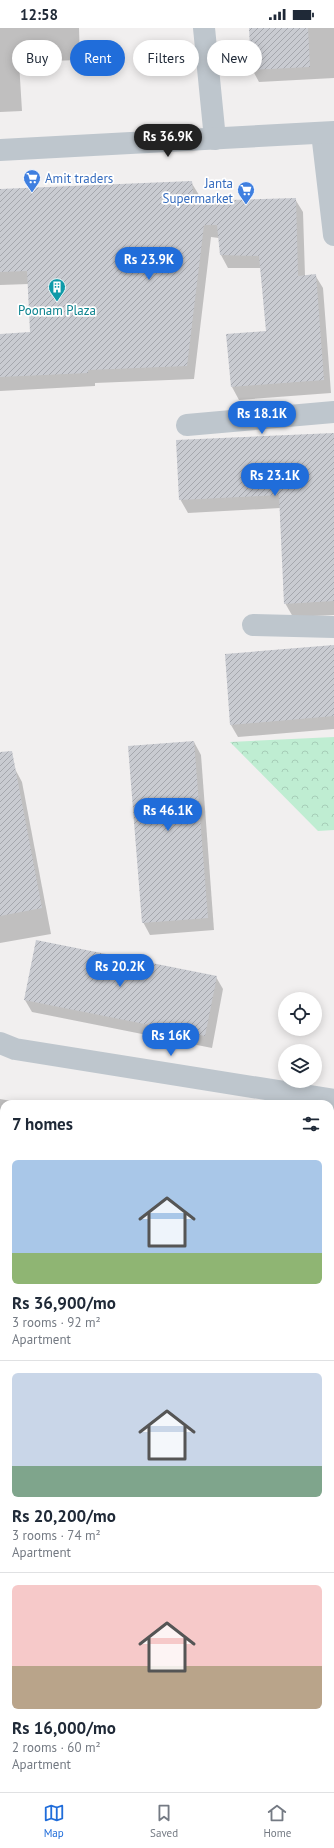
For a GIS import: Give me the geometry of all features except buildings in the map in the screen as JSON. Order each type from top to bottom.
[{"type":"street","points":[[204,28],[215,139]]},
{"type":"street","points":[[0,150],[328,133],[334,235]]},
{"type":"street","points":[[187,425],[334,412]]},
{"type":"street","points":[[253,626],[334,627]]},
{"type":"street","points":[[0,1043],[15,1049],[334,1100]]},
{"type":"green space","points":[[334,737],[334,830],[318,831],[230,742]]},
{"type":"place","name":"Amit traders","points":[[32,193]]},
{"type":"place","name":"Janta Supermarket","points":[[246,205]]},
{"type":"place","name":"Poonam Plaza","points":[[57,302]]}]
